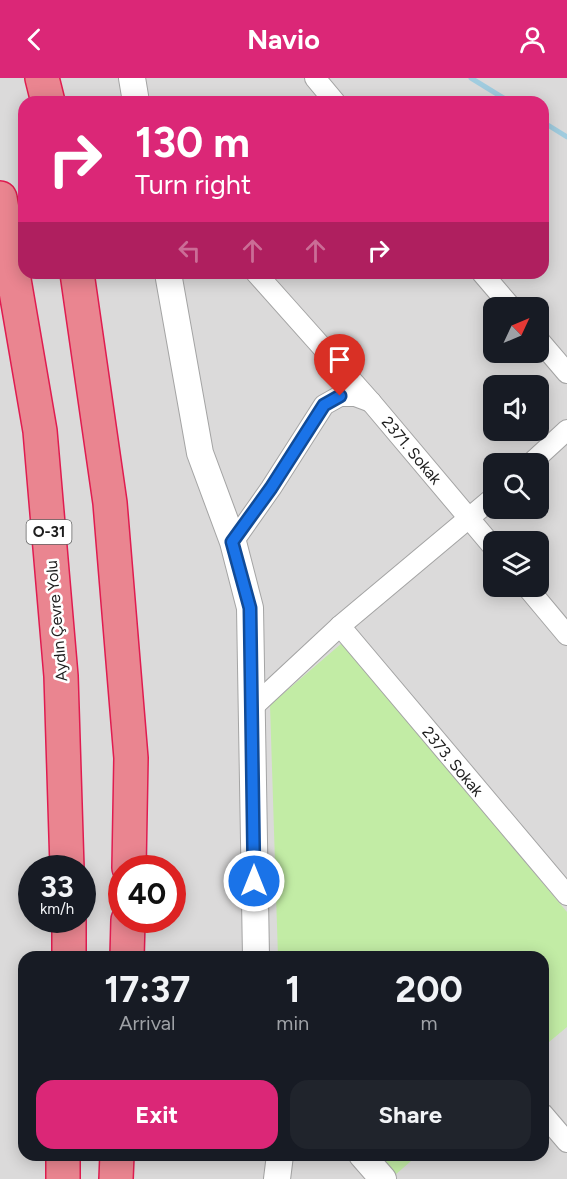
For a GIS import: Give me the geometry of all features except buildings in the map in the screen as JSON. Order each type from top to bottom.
[{"type":"highway","points":[[42,78],[46,96]]},
{"type":"highway","name":"Aydın Çevre Yolu","points":[[0,198],[40,431],[61,676],[67,855]]},
{"type":"highway","points":[[78,279],[111,514],[131,759],[129,855]]},
{"type":"highway","points":[[69,933],[69,951]]},
{"type":"highway","points":[[127,951],[128,933]]},
{"type":"highway","points":[[63,1161],[63,1179]]},
{"type":"highway","points":[[116,1179],[117,1161]]},
{"type":"street","points":[[132,78],[135,96]]},
{"type":"street","points":[[315,78],[330,96]]},
{"type":"street","points":[[169,279],[200,453],[232,542],[250,608],[256,951]]},
{"type":"street","name":"2371. Sokak","points":[[261,279],[371,402],[483,535]]},
{"type":"street","points":[[487,279],[503,297]]},
{"type":"street","points":[[549,352],[567,373]]},
{"type":"street","points":[[232,542],[271,488],[324,405],[340,396],[356,396],[371,402]]},
{"type":"street","points":[[542,453],[567,430]]},
{"type":"street","points":[[253,707],[340,626],[483,507]]},
{"type":"street","points":[[535,597],[567,635]]},
{"type":"street","name":"2373. Sokak","points":[[340,626],[567,895]]},
{"type":"street","points":[[549,1121],[567,1142]]},
{"type":"street","points":[[277,1179],[278,1161]]},
{"type":"street","points":[[367,1161],[383,1179]]},
{"type":"shaded area","points":[[0,78],[567,78],[567,1179],[0,1179]]},
{"type":"green space","points":[[342,643],[567,912],[567,1027],[549,1042],[549,951],[278,951],[270,705]]},
{"type":"green space","points":[[384,1161],[411,1161],[395,1175]]},
{"type":"waterway","points":[[471,78],[500,96]]},
{"type":"waterway","points":[[549,126],[567,137]]},
{"type":"route","points":[[254,881],[250,608],[232,542],[271,488],[324,405],[340,396]]}]
